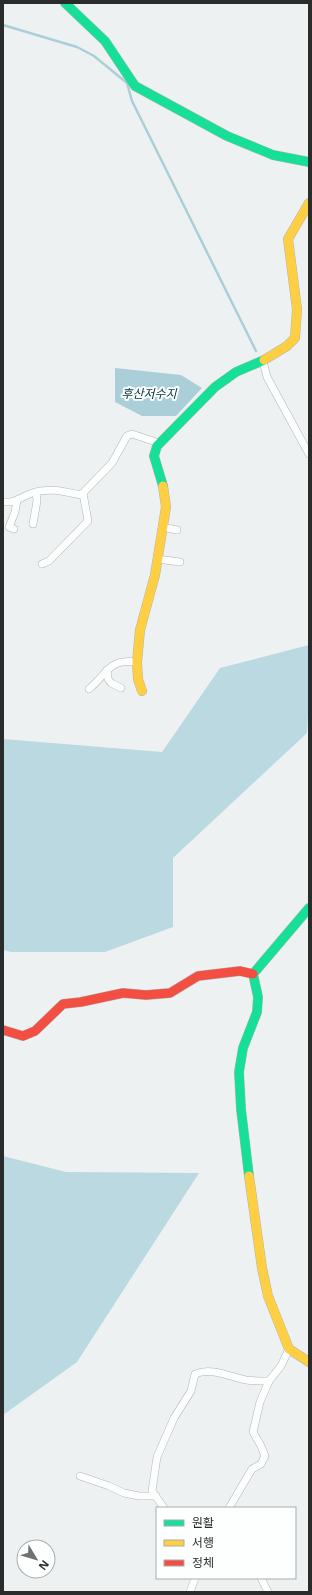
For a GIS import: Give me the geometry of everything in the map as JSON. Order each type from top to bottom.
[{"type":"street","points":[[65,3],[105,41],[135,86],[227,136],[268,154],[309,162]]},
{"type":"street","points":[[142,691],[138,679],[137,662],[140,630],[157,559],[166,508],[162,481],[154,456],[159,443],[215,387],[236,372],[262,361],[287,346],[295,338],[297,309],[288,239],[309,203]]},
{"type":"street","points":[[262,361],[267,377],[309,454]]},
{"type":"street","points":[[3,502],[12,502],[36,492],[53,490],[81,495],[112,463],[127,436],[132,434],[159,443]]},
{"type":"street","points":[[33,524],[37,501],[36,492]]},
{"type":"street","points":[[42,564],[49,560],[88,521],[83,493]]},
{"type":"street","points":[[14,529],[9,527],[15,512],[17,500]]},
{"type":"street","points":[[162,527],[177,530]]},
{"type":"street","points":[[157,559],[180,562]]},
{"type":"street","points":[[89,689],[100,679],[112,664],[125,661],[137,662]]},
{"type":"street","points":[[107,670],[108,679],[111,683],[121,688]]},
{"type":"street","points":[[253,974],[309,908]]},
{"type":"street","points":[[3,1030],[23,1036],[35,1031],[63,1004],[81,1002],[123,993],[146,995],[170,993],[198,976],[240,971],[253,974]]},
{"type":"street","points":[[253,974],[258,997],[257,1012],[244,1048],[240,1066],[241,1109],[262,1268],[268,1296],[289,1349],[309,1362]]},
{"type":"street","points":[[230,1507],[252,1469],[261,1464],[265,1456],[253,1432],[260,1402],[269,1381],[281,1366],[289,1349]]},
{"type":"street","points":[[163,1507],[152,1491],[157,1457],[174,1418],[191,1391],[196,1374],[201,1372],[214,1373],[247,1380],[269,1381]]},
{"type":"street","points":[[80,1476],[124,1493],[138,1496],[156,1496]]},
{"type":"street","points":[[190,1592],[195,1579]]},
{"type":"street","points":[[261,1579],[268,1592]]},
{"type":"shaded area","points":[[309,645],[307,733],[173,858],[173,927],[105,952],[11,952],[3,950],[3,739],[162,752],[220,668]]},
{"type":"shaded area","points":[[3,1156],[66,1172],[199,1173],[77,1362],[3,1415]]},
{"type":"water","name":"후산저수지","points":[[115,368],[181,375],[202,388],[176,416],[142,416],[115,402]]},
{"type":"waterway","points":[[3,25],[77,47],[94,56],[127,83],[132,101],[256,351]]},
{"type":"traffic: fast","points":[[65,3],[105,41],[135,86],[227,136],[273,155],[309,162]]},
{"type":"traffic: fast","points":[[163,486],[154,456],[157,446],[215,387],[236,372],[264,360]]},
{"type":"traffic: fast","points":[[249,1176],[241,1109],[239,1072],[243,1048],[257,1012],[258,997],[253,974],[309,908]]},
{"type":"traffic: slow","points":[[264,360],[287,346],[295,338],[297,309],[288,239],[309,203]]},
{"type":"traffic: slow","points":[[142,691],[138,679],[137,662],[140,630],[155,575],[166,507],[163,486]]},
{"type":"traffic: slow","points":[[249,1176],[262,1268],[268,1296],[289,1349],[309,1362]]},
{"type":"traffic: jam","points":[[3,1030],[23,1036],[35,1031],[63,1004],[81,1002],[123,993],[146,995],[170,993],[198,976],[240,971],[253,974]]}]
